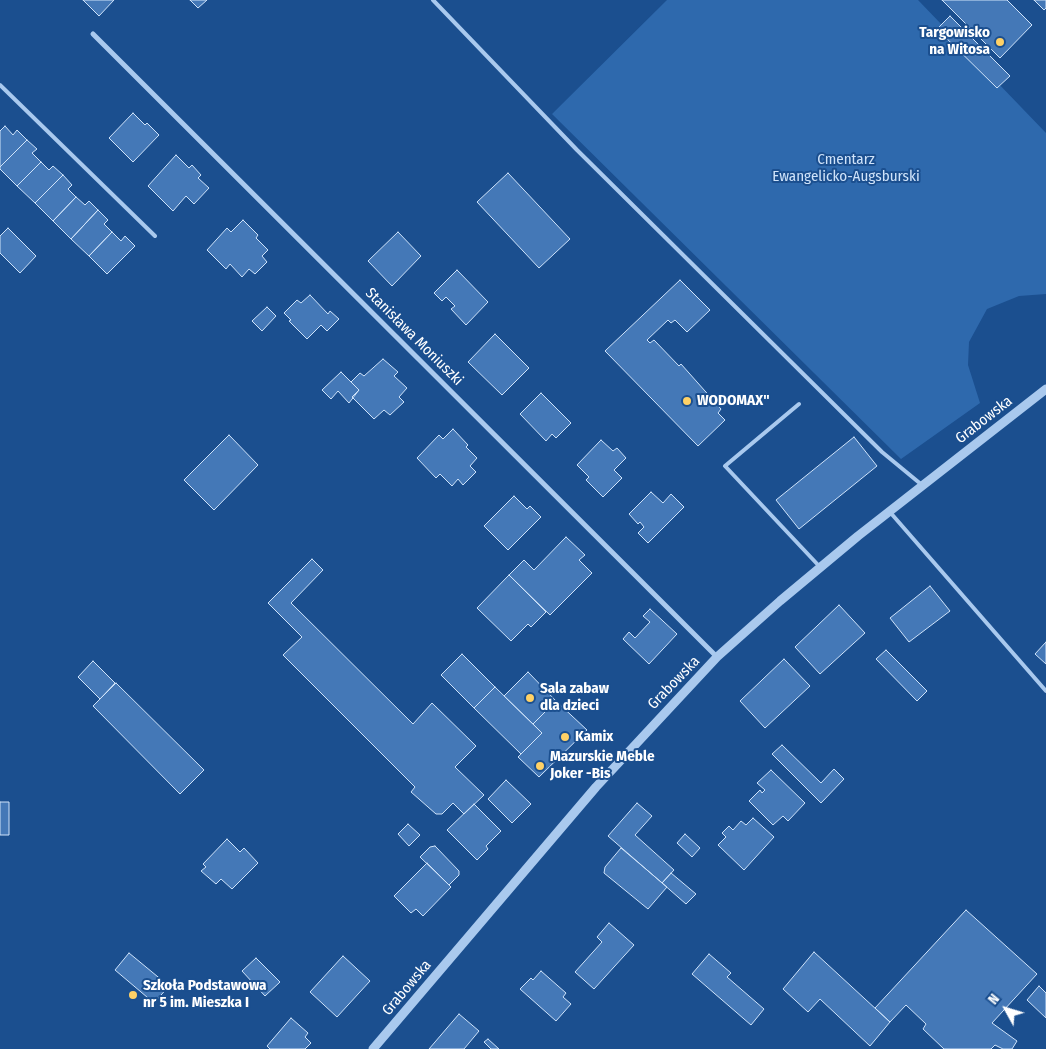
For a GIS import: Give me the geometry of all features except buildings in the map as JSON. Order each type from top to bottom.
[{"type":"street","name":"Stanisława Moniuszki","points":[[93,34],[717,658]]},
{"type":"street","name":"Grabowska","points":[[373,1049],[602,780],[717,658],[820,567],[1046,389]]},
{"type":"lane","points":[[433,0],[577,150],[882,452],[922,485]]},
{"type":"lane","points":[[0,85],[155,236]]},
{"type":"lane","points":[[800,404],[725,466],[820,567]]},
{"type":"lane","points":[[889,511],[1046,692]]},
{"type":"green space","name":"Cmentarz Ewangelicko-Augsburski","points":[[667,0],[918,0],[1046,133],[1046,294],[1019,296],[987,309],[969,342],[968,365],[980,403],[901,459],[552,114]]},
{"type":"place","name":"Targowisko na Witosa","points":[[1000,42]]},
{"type":"place","name":"WODOMAX\"","points":[[687,401]]},
{"type":"place","name":"Sala zabaw dla dzieci","points":[[530,698]]},
{"type":"place","name":"Kamix","points":[[565,737]]},
{"type":"place","name":"Mazurskie Meble Joker -Bis","points":[[540,766]]},
{"type":"place","name":"Szkoła Podstawowa nr 5 im. Mieszka I","points":[[133,995]]}]
